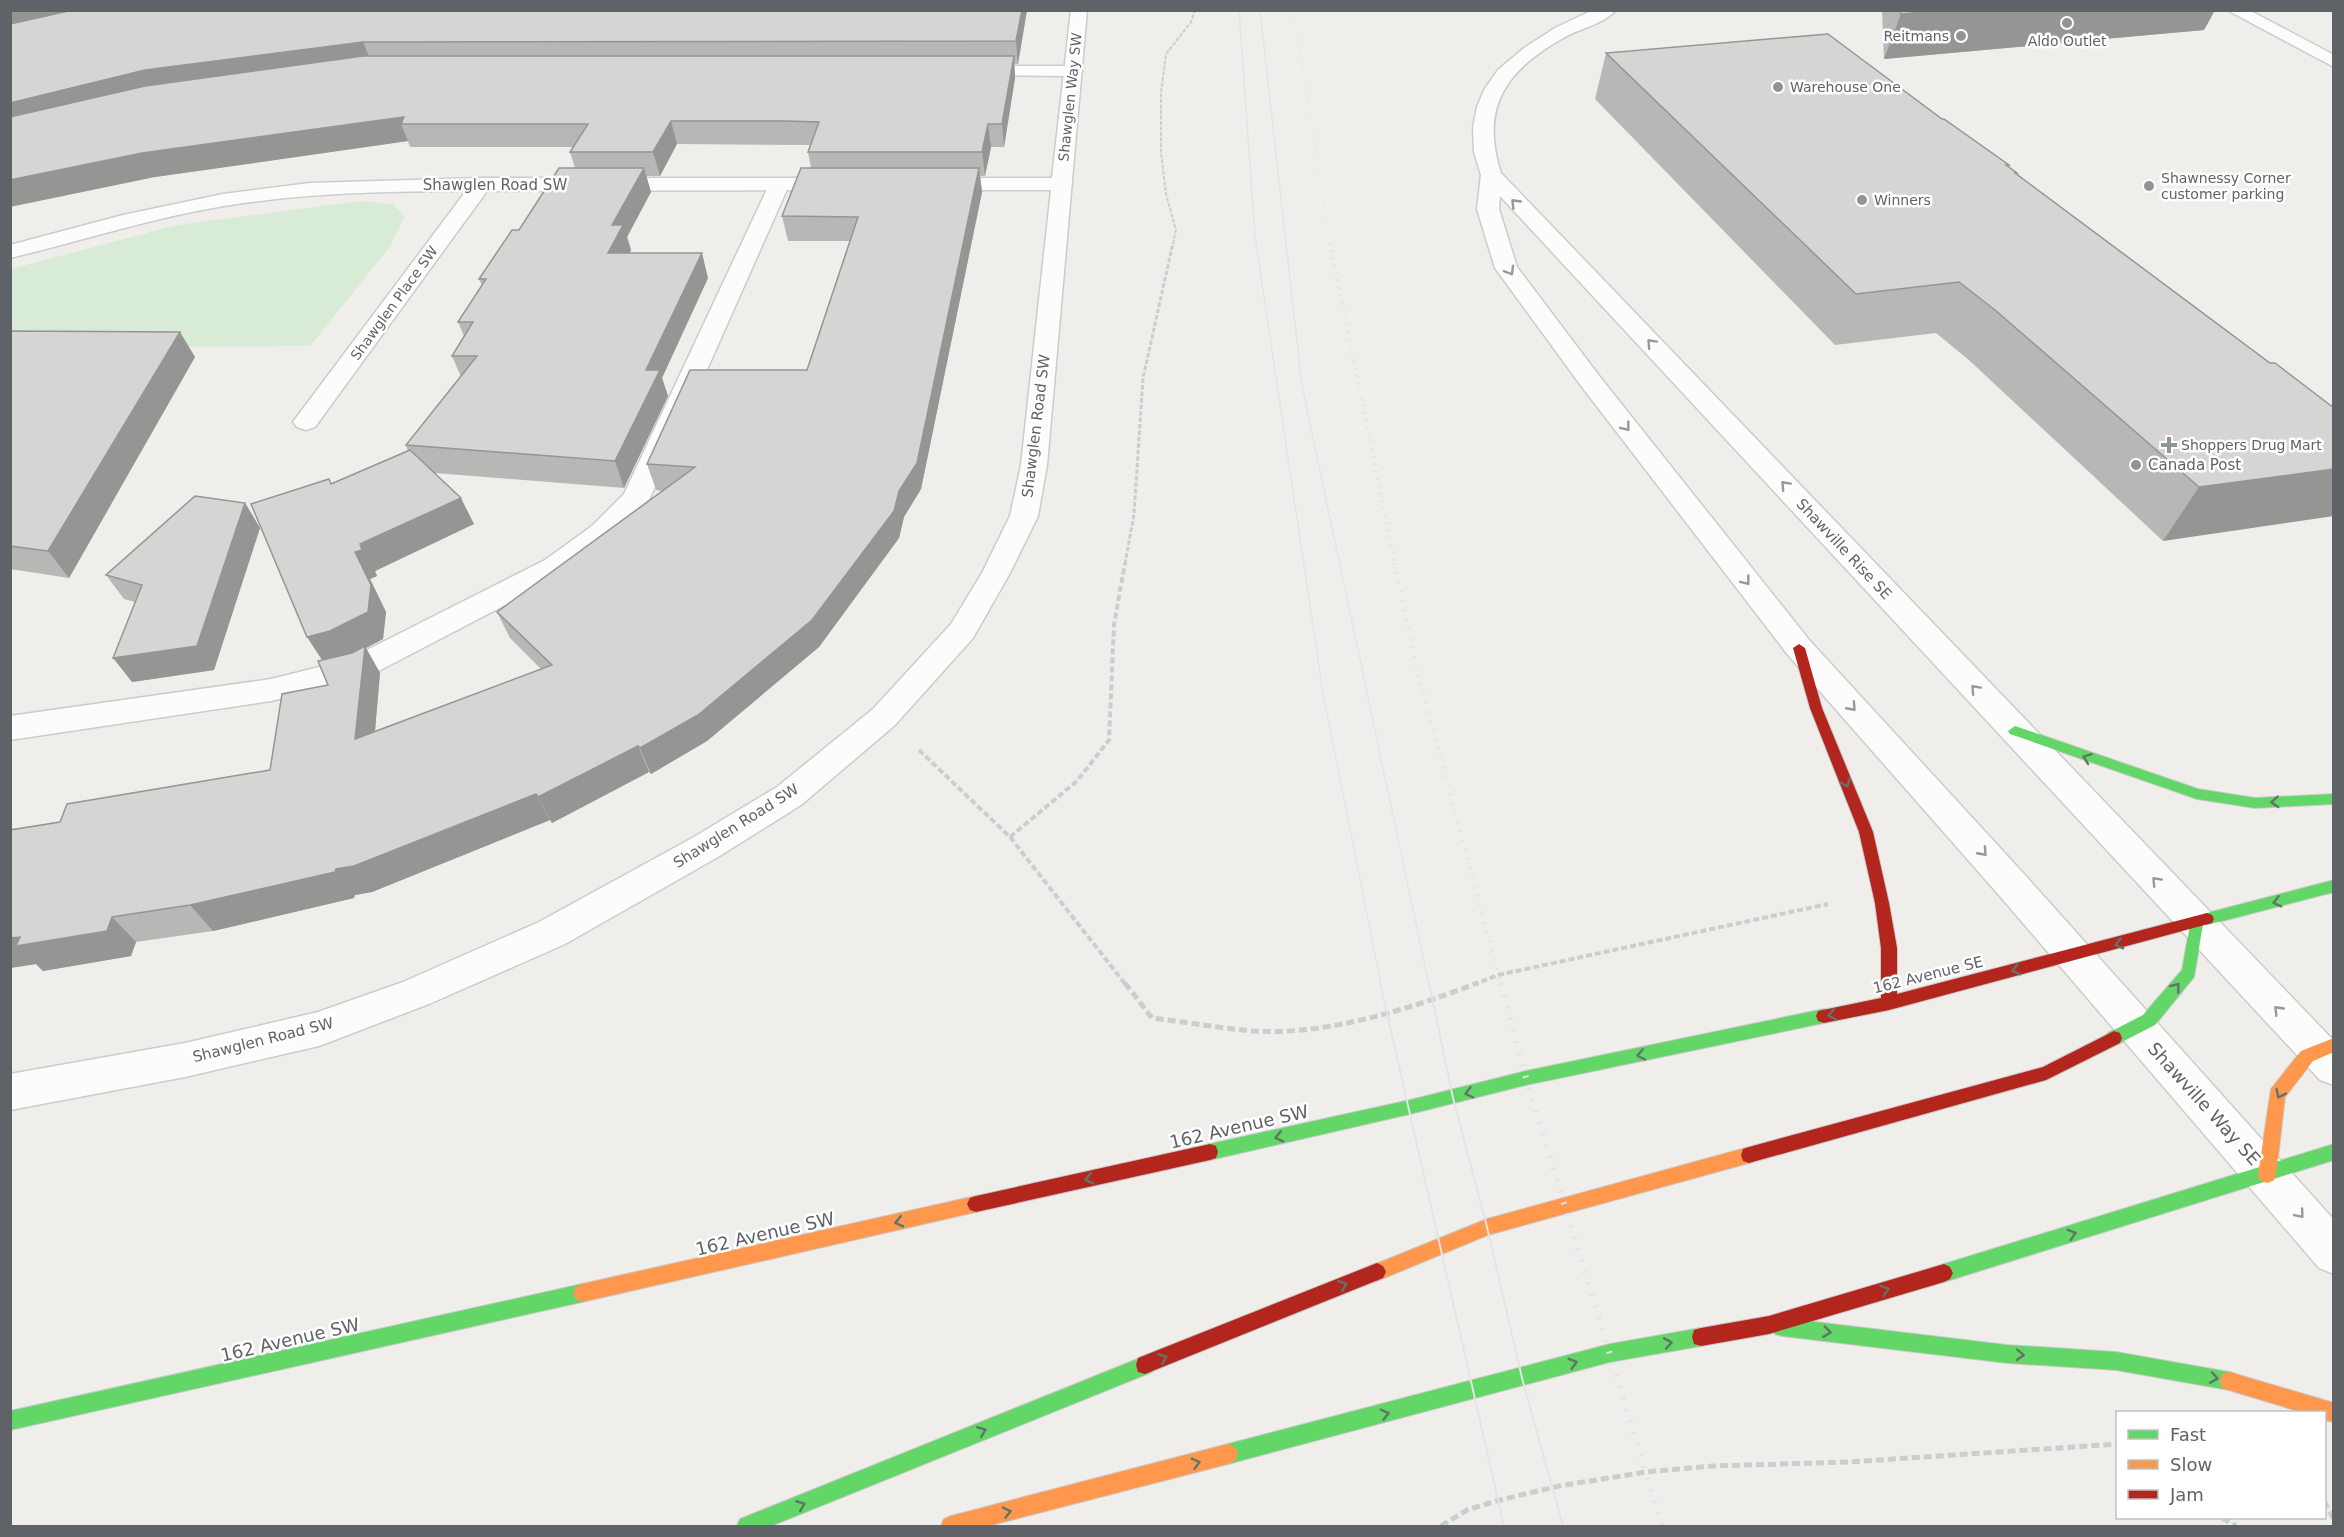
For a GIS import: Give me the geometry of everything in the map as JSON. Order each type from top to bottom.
[{"type":"main road","points":[[1799,648],[1816,708],[1866,832],[1882,903],[1889,948],[1889,1003]]},
{"type":"main road","points":[[2015,731],[2197,794],[2255,803],[2334,799]]},
{"type":"main road","name":"162 Avenue SE","points":[[1526,1078],[1889,1003],[2334,886]]},
{"type":"main road","points":[[747,1527],[1487,1227],[2046,1073],[2149,1020],[2188,972],[2196,924]]},
{"type":"main road","points":[[2266,1175],[2277,1094],[2307,1056],[2328,1055]]},
{"type":"main road","name":"162 Avenue SW","points":[[10,1421],[1399,1110],[1526,1078]]},
{"type":"main road","points":[[951,1527],[1610,1353],[1769,1325],[2266,1175],[2334,1152]]},
{"type":"main road","points":[[1769,1325],[2007,1354],[2116,1361],[2232,1381],[2334,1413]]},
{"type":"street","name":"Shawglen Way SW","points":[[1062,184],[1079,10]]},
{"type":"street","name":"Shawville Rise SE","points":[[1608,10],[1561,32],[1537,47],[1504,74],[1493,90],[1486,107],[1482,128],[1484,152],[1491,175],[1488,209],[1506,268],[1584,373],[1799,648],[2073,955]]},
{"type":"street","points":[[2235,10],[2334,62]]},
{"type":"street","points":[[2313,51],[2334,50]]},
{"type":"street","points":[[954,71],[1073,70]]},
{"type":"street","name":"Shawville Rise SE","points":[[1491,175],[2196,924]]},
{"type":"street","name":"Shawglen Road SW","points":[[10,252],[123,220],[223,200],[310,189],[482,184],[862,184]]},
{"type":"street","name":"Shawglen Place SW","points":[[306,422],[482,184]]},
{"type":"street","points":[[10,728],[272,690],[357,669],[555,567],[602,532],[636,498],[779,184]]},
{"type":"street","points":[[920,184],[1062,184]]},
{"type":"street","name":"Shawglen Road SW","points":[[10,1092],[185,1060],[319,1029],[416,993],[552,933],[706,847],[789,796],[884,717],[962,631],[1024,516],[1034,465],[1062,184]]},
{"type":"street","points":[[2196,924],[2328,1055]]},
{"type":"street","name":"Shawville Way SE","points":[[2073,955],[2334,1253]]},
{"type":"path","points":[[1010,837],[1062,795],[1099,756],[1109,740],[1114,625],[1134,514],[1143,378],[1176,230],[1164,178],[1160,94],[1167,52],[1194,18],[1195,10]]},
{"type":"path","points":[[884,717],[1010,837],[1152,1018],[1255,1031],[1332,1027],[1432,1001],[1498,975],[1828,904]]},
{"type":"path","points":[[1441,1527],[1452,1517],[1472,1508],[1552,1486],[1692,1467],[1870,1461],[2053,1445],[2116,1444]]},
{"type":"path","points":[[2326,1503],[2334,1520]]},
{"type":"green space","points":[[360,201],[393,204],[405,216],[389,248],[310,346],[11,348],[11,269],[177,225]]},
{"type":"building","points":[[73,10],[1022,10],[1016,41],[363,42],[145,70],[10,103],[10,24]]},
{"type":"building","points":[[1900,10],[1946,10],[1901,14]]},
{"type":"building","points":[[1828,34],[1942,119],[2009,165],[2006,165],[2270,363],[2275,363],[2334,408],[2334,469],[2199,487],[1995,310],[1959,282],[1856,294],[1606,53]]},
{"type":"building","points":[[363,56],[1014,56],[1002,124],[988,124],[982,152],[808,152],[819,122],[671,121],[653,152],[570,152],[588,124],[401,124],[404,117],[142,153],[10,180],[10,117],[145,86]]},
{"type":"building","points":[[559,168],[644,168],[612,225],[623,225],[608,253],[702,253],[646,370],[660,370],[615,461],[406,445],[477,356],[452,356],[473,322],[458,322],[486,279],[479,279],[512,230],[519,230]]},
{"type":"building","points":[[801,168],[979,168],[917,463],[899,491],[894,511],[812,620],[698,715],[640,748],[638,746],[538,797],[536,794],[354,866],[336,869],[335,872],[190,905],[112,917],[107,931],[16,946],[20,937],[10,938],[10,830],[60,822],[67,804],[270,770],[282,694],[328,685],[318,661],[352,653],[365,646],[355,739],[552,665],[497,612],[695,467],[647,464],[690,370],[807,370],[858,217],[782,216]]},
{"type":"building","points":[[10,331],[180,332],[48,551],[10,546]]},
{"type":"building","points":[[410,450],[461,498],[360,544],[362,550],[355,552],[371,585],[368,612],[330,631],[307,637],[251,504],[329,479],[331,484]]},
{"type":"building","points":[[195,496],[245,503],[197,646],[113,658],[142,585],[106,575]]},
{"type":"tram line","points":[[1239,10],[1255,236],[1323,693],[1381,985]]},
{"type":"tram line","points":[[1260,10],[1302,386],[1429,985]]},
{"type":"tram line","points":[[1380,983],[1504,1526]]},
{"type":"tram line","points":[[1429,983],[1453,1098],[1487,1227],[1522,1378],[1563,1526]]},
{"type":"railway","points":[[1294,10],[1330,244]]},
{"type":"railway","points":[[1330,243],[1395,564]]},
{"type":"railway","points":[[1395,563],[1416,665],[1501,985]]},
{"type":"railway","points":[[1501,983],[1526,1078],[1662,1526]]},
{"type":"traffic: fast","points":[[2015,731],[2197,794],[2255,803],[2334,799]]},
{"type":"traffic: fast","points":[[2207,919],[2334,886]]},
{"type":"traffic: fast","points":[[2114,1038],[2149,1020],[2189,972],[2196,924]]},
{"type":"traffic: fast","points":[[1210,1152],[1526,1078],[1824,1016]]},
{"type":"traffic: fast","points":[[1944,1273],[2334,1152]]},
{"type":"traffic: fast","points":[[10,1421],[582,1293]]},
{"type":"traffic: fast","points":[[1782,1327],[2007,1354],[2116,1361],[2229,1381]]},
{"type":"traffic: fast","points":[[1228,1454],[1610,1353],[1701,1337]]},
{"type":"traffic: fast","points":[[747,1526],[1145,1365]]},
{"type":"traffic: slow","points":[[2267,1175],[2277,1094],[2307,1056],[2334,1045]]},
{"type":"traffic: slow","points":[[1377,1272],[1487,1227],[1749,1155]]},
{"type":"traffic: slow","points":[[582,1293],[976,1204]]},
{"type":"traffic: slow","points":[[2229,1381],[2334,1413]]},
{"type":"traffic: slow","points":[[951,1526],[1228,1454]]},
{"type":"traffic: jam","points":[[1799,648],[1816,708],[1866,832],[1882,903],[1889,948],[1889,1003]]},
{"type":"traffic: jam","points":[[1824,1016],[1889,1003],[2207,919]]},
{"type":"traffic: jam","points":[[1749,1155],[2046,1073],[2114,1038]]},
{"type":"traffic: jam","points":[[976,1204],[1210,1152]]},
{"type":"traffic: jam","points":[[1145,1365],[1377,1272]]},
{"type":"traffic: jam","points":[[1701,1337],[1769,1325],[1944,1273]]},
{"type":"place","name":"Aldo Outlet","points":[[2067,23]]},
{"type":"place","name":"Reitmans","points":[[1961,36]]},
{"type":"place","name":"Warehouse One","points":[[1778,87]]},
{"type":"place","name":"Shawnessy Corner customer parking","points":[[2149,186]]},
{"type":"place","name":"Winners","points":[[1862,200]]},
{"type":"place","name":"Shoppers Drug Mart","points":[[2169,445]]},
{"type":"place","name":"Canada Post","points":[[2136,465]]}]
